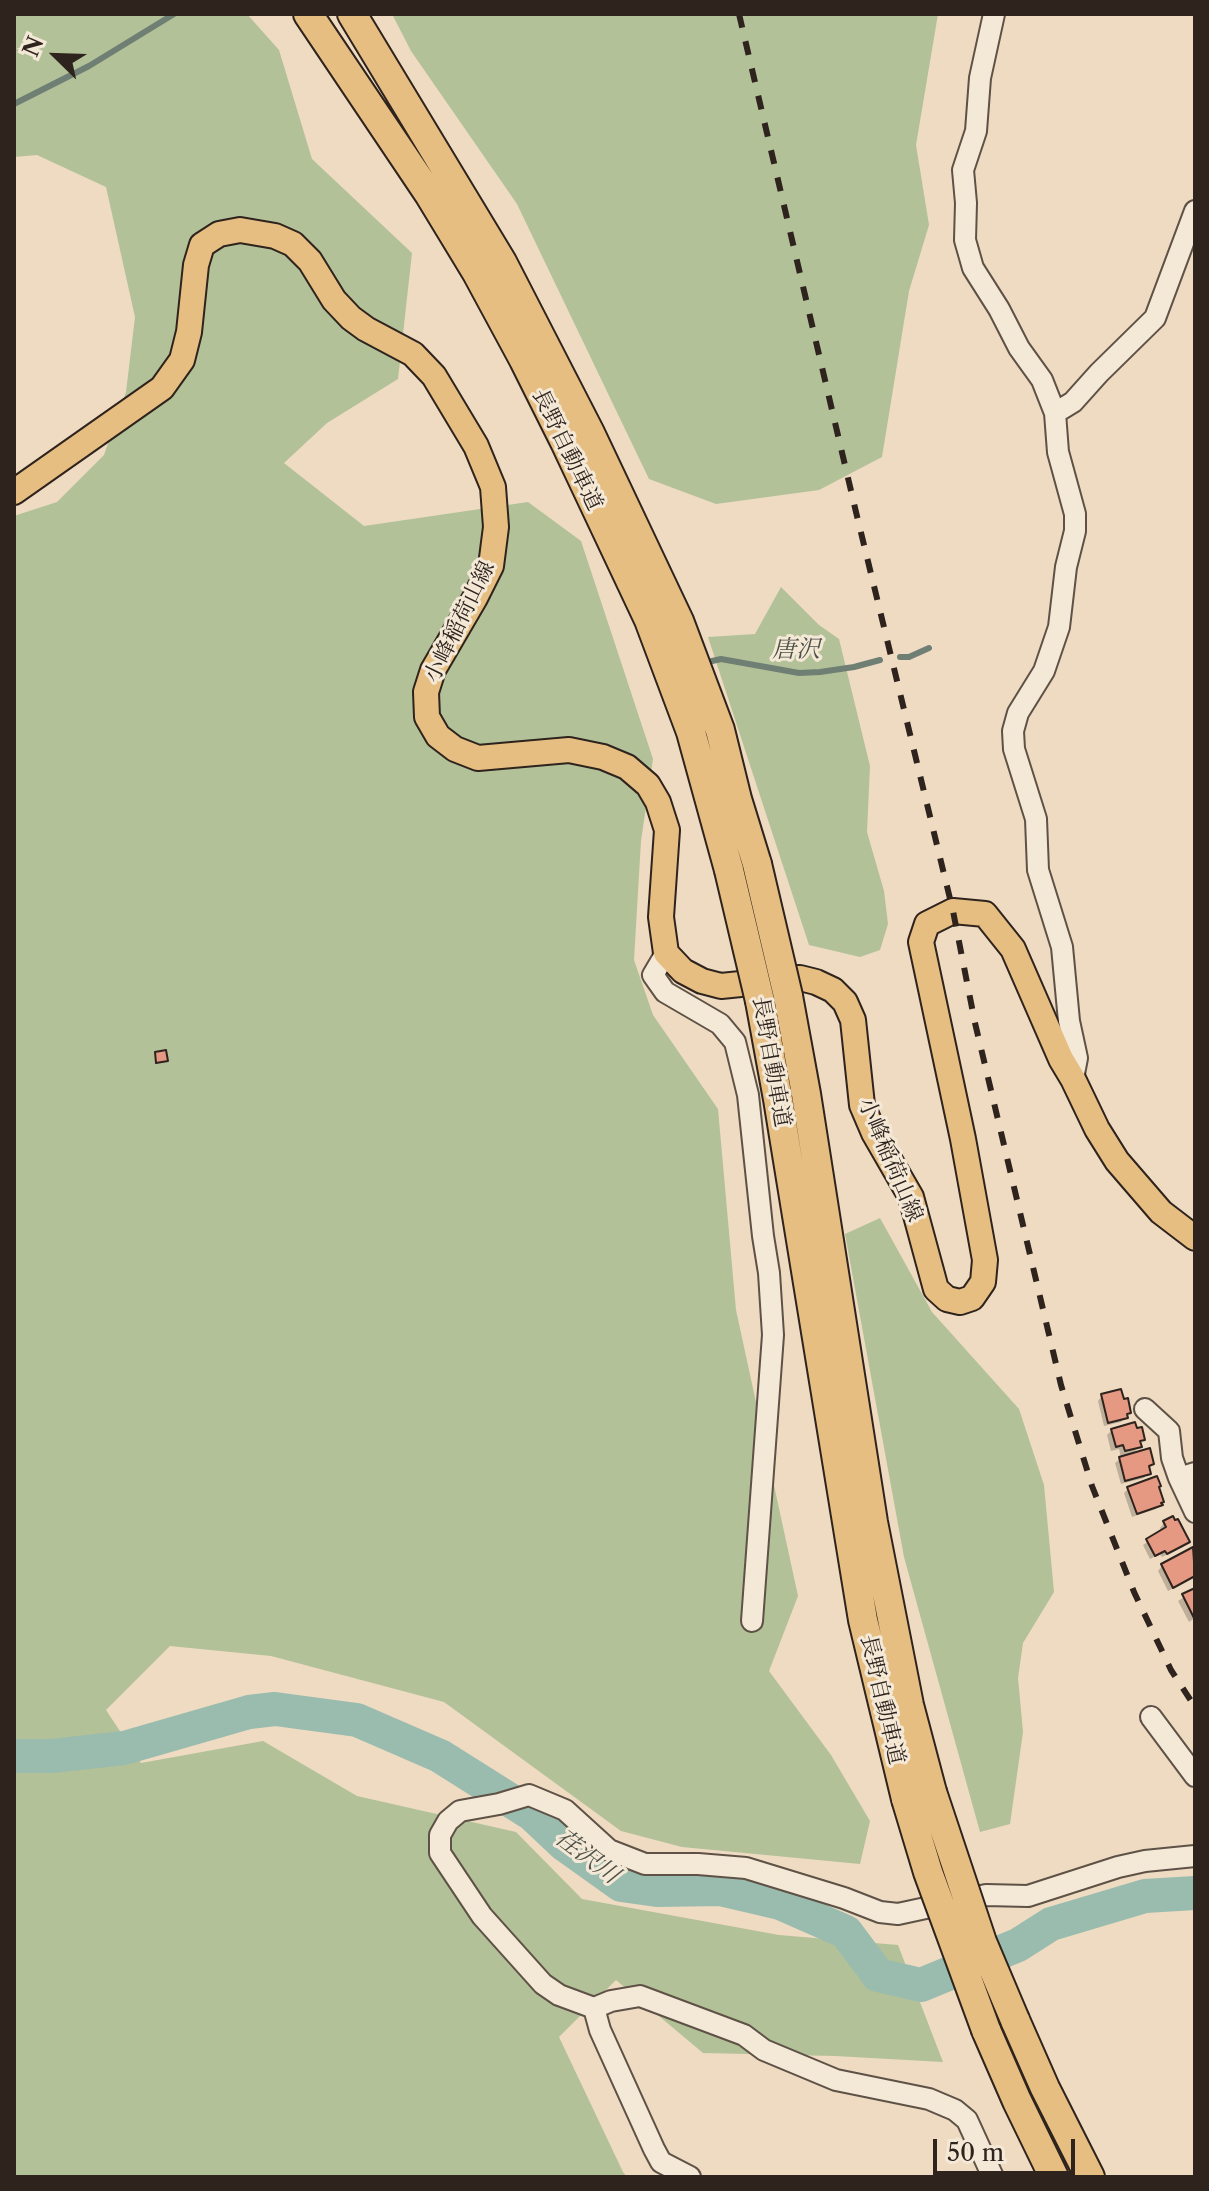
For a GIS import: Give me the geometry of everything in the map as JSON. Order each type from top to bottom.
[{"type":"highway","name":"長野自動車道","points":[[308,14],[429,194],[489,268],[551,415],[649,620],[691,732],[729,870],[760,1001],[863,1620],[919,1795],[1045,2088],[1090,2177]]},
{"type":"highway","name":"長野自動車道","points":[[352,14],[489,268],[576,405],[679,621],[720,730],[757,864],[788,996],[806,1094],[873,1522],[909,1705],[928,1872],[986,2030],[1054,2177]]},
{"type":"main road","name":"小峰稲荷山線","points":[[14,492],[162,388],[182,360],[189,332],[196,265],[202,245],[219,234],[240,230],[275,236],[293,244],[310,261],[334,300],[351,318],[413,354],[434,376],[476,446],[493,487],[496,527],[491,566],[433,670],[426,692],[427,717],[438,736],[455,749],[478,758],[569,750],[603,757],[627,767],[648,785],[658,802],[667,830],[661,917],[666,953],[683,971],[702,981],[721,986],[800,978],[833,990],[845,1002],[853,1020],[862,1105],[874,1133],[911,1197],[936,1289],[947,1299],[960,1302],[972,1298],[983,1282],[985,1260],[921,942],[927,924],[953,911],[985,914],[1013,949],[1061,1059],[1117,1161],[1161,1212],[1195,1238]]},
{"type":"street","points":[[994,14],[980,78],[976,131],[963,170],[965,240],[973,268],[1019,348],[1042,380],[1055,413],[1058,452],[1075,514],[1059,627],[1044,671],[1018,713],[1013,731],[1014,749],[1036,819],[1038,870],[1062,947],[1069,1021],[1077,1058],[1073,1079]]},
{"type":"street","points":[[1055,413],[1073,402],[1155,318],[1195,211]]},
{"type":"street","points":[[666,953],[653,975],[665,992],[720,1024],[735,1042],[750,1110],[773,1335],[752,1621]]},
{"type":"street","points":[[1145,1409],[1169,1431],[1172,1458],[1187,1476],[1195,1512]]},
{"type":"street","points":[[1151,1717],[1195,1776]]},
{"type":"street","points":[[993,2177],[967,2120],[942,2104],[836,2080],[764,2050],[744,2035],[640,1996],[611,2001],[594,2008],[559,1995],[543,1984],[482,1916],[440,1853],[440,1835],[448,1821],[460,1811],[529,1795],[565,1810],[609,1850],[645,1864],[746,1868],[880,1912],[898,1914],[986,1895],[1028,1896],[1118,1867],[1195,1856]]},
{"type":"street","points":[[594,2008],[600,2030],[661,2162],[690,2177]]},
{"type":"green space","points":[[14,14],[247,14],[279,50],[312,159],[412,253],[398,379],[327,423],[284,463],[364,526],[528,502],[581,541],[653,759],[641,841],[634,960],[653,1015],[718,1109],[736,1310],[798,1596],[769,1671],[831,1755],[870,1821],[860,1864],[682,1847],[621,1831],[444,1702],[271,1656],[170,1646],[106,1710],[141,1763],[263,1741],[357,1796],[516,1832],[582,1899],[779,1935],[898,1945],[943,2062],[703,2053],[616,1980],[559,2037],[627,2177],[14,2177],[14,516],[57,502],[104,455],[126,392],[135,317],[106,187],[37,155],[14,157]]},
{"type":"green space","points":[[392,14],[938,14],[916,145],[929,225],[909,291],[882,457],[819,490],[716,504],[649,479],[517,204],[411,51]]},
{"type":"green space","points":[[781,587],[819,625],[839,639],[870,766],[867,832],[884,891],[888,924],[880,950],[860,957],[809,945],[708,637],[755,634]]},
{"type":"green space","points":[[880,1218],[932,1312],[1019,1409],[1044,1485],[1054,1592],[1023,1643],[1018,1678],[1023,1732],[1010,1824],[980,1832],[904,1557],[845,1234]]},
{"type":"building","points":[[166,1050],[168,1061],[156,1063],[155,1052]]},
{"type":"building","points":[[1121,1389],[1124,1399],[1128,1398],[1131,1413],[1127,1414],[1128,1418],[1108,1423],[1101,1394]]},
{"type":"building","points":[[1135,1422],[1137,1428],[1142,1427],[1145,1440],[1140,1441],[1142,1447],[1125,1451],[1123,1445],[1116,1447],[1111,1429]]},
{"type":"building","points":[[1150,1448],[1154,1464],[1149,1466],[1151,1474],[1125,1481],[1119,1457]]},
{"type":"building","points":[[1157,1476],[1163,1505],[1137,1514],[1127,1487]]},
{"type":"building","points":[[1173,1516],[1175,1520],[1178,1519],[1190,1542],[1167,1554],[1165,1551],[1155,1556],[1146,1539],[1166,1527],[1163,1521]]},
{"type":"building","points":[[1193,1547],[1195,1576],[1173,1588],[1161,1564]]},
{"type":"building","points":[[1195,1588],[1195,1618],[1194,1618],[1182,1594]]},
{"type":"waterway","points":[[14,104],[89,66],[174,14]]},
{"type":"waterway","points":[[900,657],[909,657],[929,648]]},
{"type":"waterway","name":"唐沢","points":[[712,661],[721,659],[799,673],[854,667],[880,660]]},
{"type":"waterway","name":"荏沢川","points":[[14,1756],[52,1756],[124,1748],[249,1712],[275,1709],[357,1720],[440,1756],[532,1814],[565,1845],[621,1885],[657,1890],[720,1889],[780,1903],[846,1932],[878,1975],[921,1985],[1018,1945],[1051,1924],[1145,1896],[1195,1893]]},
{"type":"railway","points":[[739,14],[953,911],[975,1023],[1061,1385],[1092,1486],[1134,1592],[1171,1670],[1195,1707]]}]
